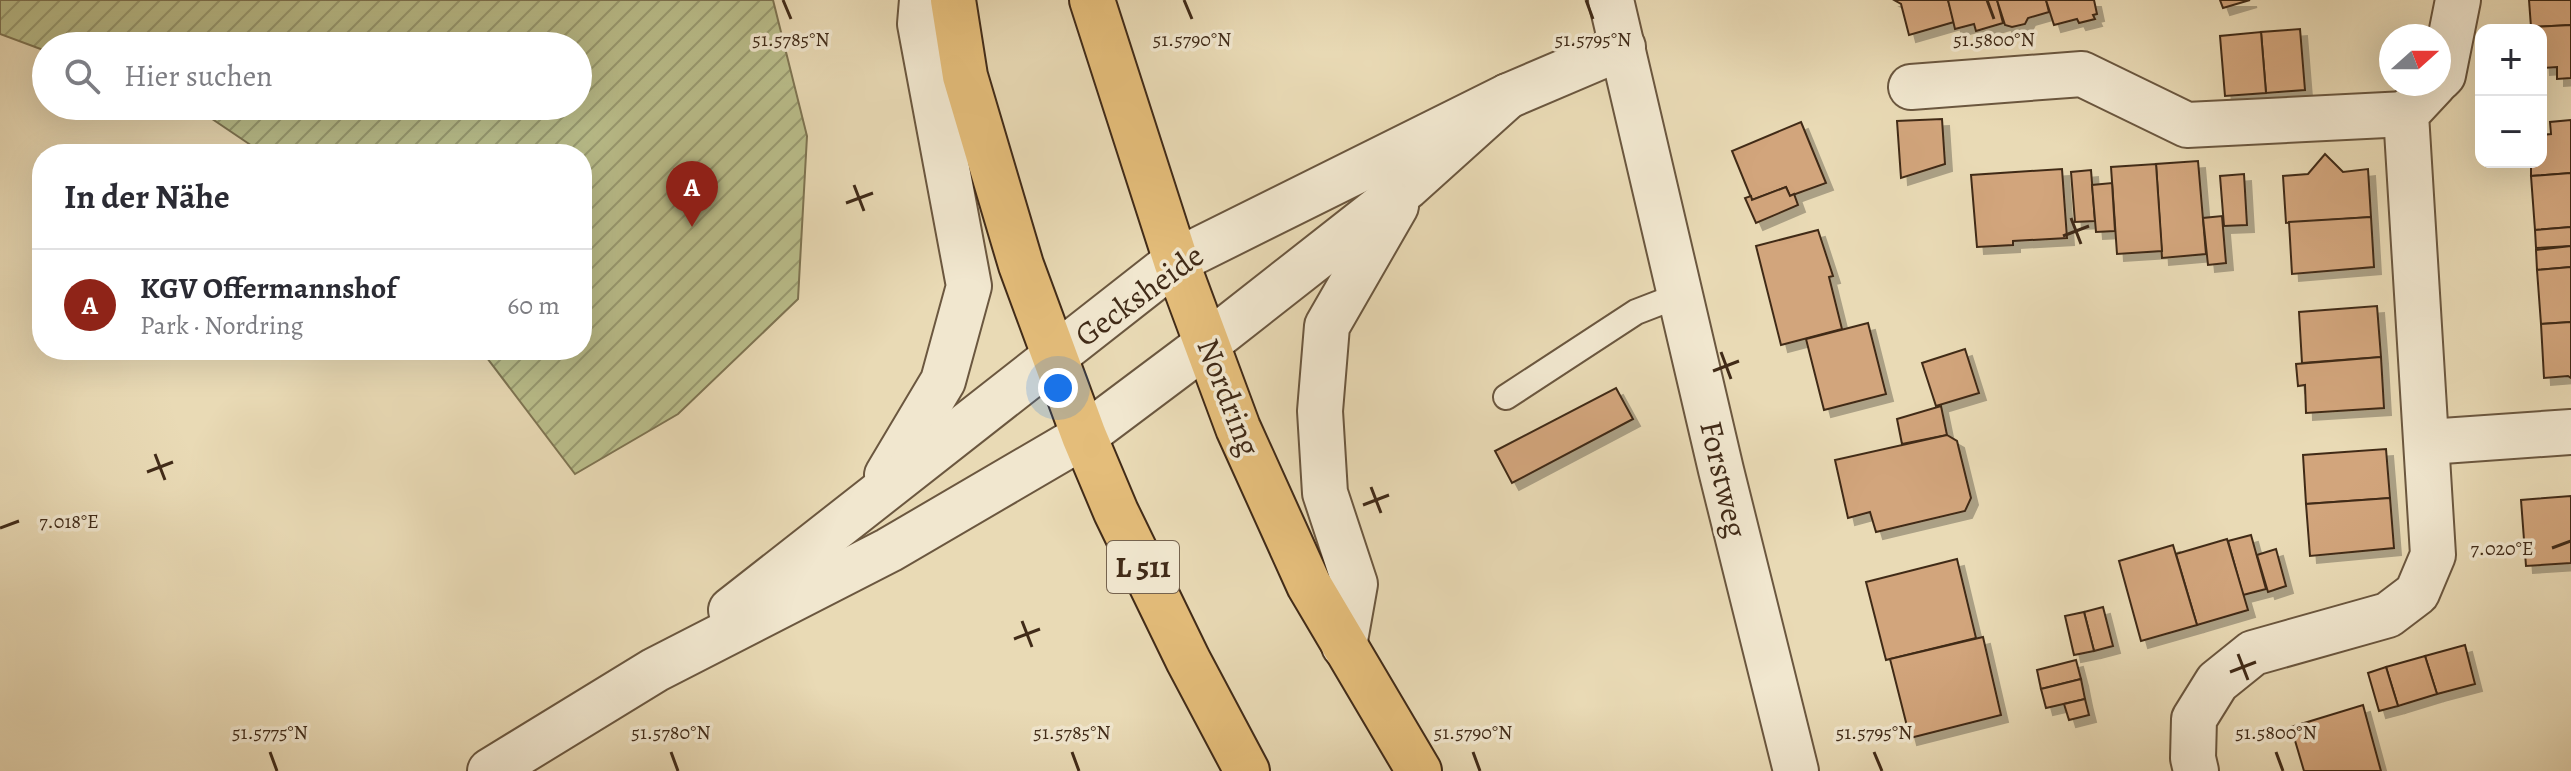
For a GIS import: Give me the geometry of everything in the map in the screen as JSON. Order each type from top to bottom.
[{"type":"main road","name":"L 511","points":[[953,0],[965,76],[1021,265],[1084,436],[1116,512],[1188,660],[1247,771]]},
{"type":"main road","name":"Nordring","points":[[1092,0],[1176,261],[1244,442],[1309,585],[1419,771]]},
{"type":"street","points":[[874,496],[943,381],[969,286],[920,24],[922,0]]},
{"type":"street","name":"Forstweg","points":[[1611,0],[1796,771]]},
{"type":"street","points":[[2451,35],[2458,0]]},
{"type":"street","name":"Gecksheide","points":[[655,670],[1176,261],[1508,96],[1623,47]]},
{"type":"street","points":[[1911,87],[2082,74],[2187,125],[2420,99],[2433,555],[2417,593],[2388,615],[2253,653],[2217,682],[2194,719],[2193,758],[2196,771]]},
{"type":"street","name":"Gecksheide","points":[[490,771],[655,670],[889,550],[1084,436],[1408,186],[1508,96]]},
{"type":"street","points":[[1344,646],[1355,584],[1325,493],[1320,411],[1327,326],[1408,186]]},
{"type":"street","points":[[2428,442],[2571,432]]},
{"type":"lane","points":[[1506,397],[1636,312],[1680,295]]},
{"type":"green space","points":[[0,0],[773,0],[807,136],[798,299],[678,414],[575,474],[489,360],[592,360],[592,144],[249,144],[214,120],[592,120],[592,32],[32,32],[32,46],[0,34]]},
{"type":"building","points":[[1894,0],[1948,0],[1954,22],[1909,35],[1901,4]]},
{"type":"building","points":[[1948,0],[1997,0],[2003,23],[1976,31],[1974,24],[1955,29]]},
{"type":"building","points":[[1997,0],[2046,0],[2049,12],[2012,27],[2005,25]]},
{"type":"building","points":[[2046,0],[2094,0],[2097,14],[2093,15],[2095,19],[2079,23],[2077,19],[2054,25]]},
{"type":"building","points":[[2220,0],[2250,0],[2223,8]]},
{"type":"building","points":[[2529,0],[2571,0],[2571,25],[2531,24]]},
{"type":"building","points":[[2571,25],[2571,78],[2557,79],[2557,67],[2547,68],[2547,26]]},
{"type":"building","points":[[2300,29],[2305,90],[2266,93],[2261,32]]},
{"type":"building","points":[[2261,32],[2266,93],[2225,96],[2220,36]]},
{"type":"building","points":[[1942,119],[1945,164],[1901,178],[1897,121]]},
{"type":"building","points":[[2571,120],[2571,173],[2531,176],[2531,168],[2547,168],[2550,122]]},
{"type":"building","points":[[1801,122],[1826,183],[1790,196],[1786,187],[1752,200],[1732,151]]},
{"type":"building","points":[[2325,154],[2343,172],[2368,169],[2371,217],[2286,223],[2283,176],[2308,174]]},
{"type":"building","points":[[2198,161],[2206,254],[2162,258],[2156,164]]},
{"type":"building","points":[[2156,164],[2162,251],[2117,254],[2111,167]]},
{"type":"building","points":[[2062,169],[2067,238],[1977,247],[1971,175]]},
{"type":"building","points":[[2091,170],[2095,221],[2075,222],[2071,172]]},
{"type":"building","points":[[2571,173],[2571,227],[2535,230],[2531,176]]},
{"type":"building","points":[[2244,174],[2247,225],[2224,226],[2220,176]]},
{"type":"building","points":[[2112,183],[2115,231],[2096,232],[2092,185]]},
{"type":"building","points":[[1786,187],[1790,196],[1794,194],[1798,205],[1756,223],[1745,198],[1751,196],[1752,200]]},
{"type":"building","points":[[2222,216],[2226,263],[2208,265],[2203,218]]},
{"type":"building","points":[[2371,217],[2374,267],[2292,274],[2289,222]]},
{"type":"building","points":[[2571,227],[2571,246],[2536,248],[2535,230]]},
{"type":"building","points":[[1818,230],[1833,276],[1829,277],[1842,329],[1781,345],[1756,246]]},
{"type":"building","points":[[2571,246],[2571,267],[2537,270],[2536,250]]},
{"type":"building","points":[[2571,267],[2571,322],[2541,324],[2537,270]]},
{"type":"building","points":[[2377,306],[2381,357],[2302,363],[2299,312]]},
{"type":"building","points":[[2571,322],[2571,378],[2544,378],[2541,324]]},
{"type":"building","points":[[1868,323],[1886,394],[1824,410],[1806,339]]},
{"type":"building","points":[[1965,349],[1979,393],[1936,406],[1922,363]]},
{"type":"building","points":[[2381,357],[2384,408],[2306,413],[2305,385],[2298,386],[2296,364]]},
{"type":"building","points":[[1616,388],[1633,419],[1512,483],[1495,451]]},
{"type":"building","points":[[1941,406],[1947,435],[1902,444],[1897,419]]},
{"type":"building","points":[[1947,435],[1957,441],[1971,498],[1965,511],[1876,532],[1870,512],[1848,518],[1835,460]]},
{"type":"building","points":[[2386,449],[2390,498],[2306,504],[2303,455]]},
{"type":"building","points":[[2571,496],[2571,563],[2526,566],[2521,500]]},
{"type":"building","points":[[2390,498],[2394,548],[2310,556],[2306,504]]},
{"type":"building","points":[[2251,535],[2266,589],[2243,595],[2228,541]]},
{"type":"building","points":[[2227,539],[2248,610],[2197,625],[2176,554]]},
{"type":"building","points":[[2173,545],[2197,625],[2141,641],[2119,561]]},
{"type":"building","points":[[2276,549],[2286,586],[2268,592],[2257,555]]},
{"type":"building","points":[[1957,559],[1976,638],[1886,660],[1866,582]]},
{"type":"building","points":[[2103,607],[2113,646],[2094,651],[2084,612]]},
{"type":"building","points":[[2084,612],[2094,651],[2074,655],[2065,616]]},
{"type":"building","points":[[1983,637],[2001,715],[1910,738],[1890,659]]},
{"type":"building","points":[[2465,645],[2475,684],[2437,694],[2425,656]]},
{"type":"building","points":[[2425,656],[2437,694],[2398,706],[2386,667]]},
{"type":"building","points":[[2076,660],[2081,679],[2041,689],[2037,670]]},
{"type":"building","points":[[2386,667],[2398,706],[2379,711],[2368,673]]},
{"type":"building","points":[[2081,679],[2085,699],[2046,708],[2041,689]]},
{"type":"building","points":[[2085,699],[2089,715],[2069,720],[2064,704]]},
{"type":"building","points":[[2363,705],[2381,771],[2304,771],[2291,727]]},
{"type":"place","name":"KGV Offermannshof","points":[[692,227]]}]
